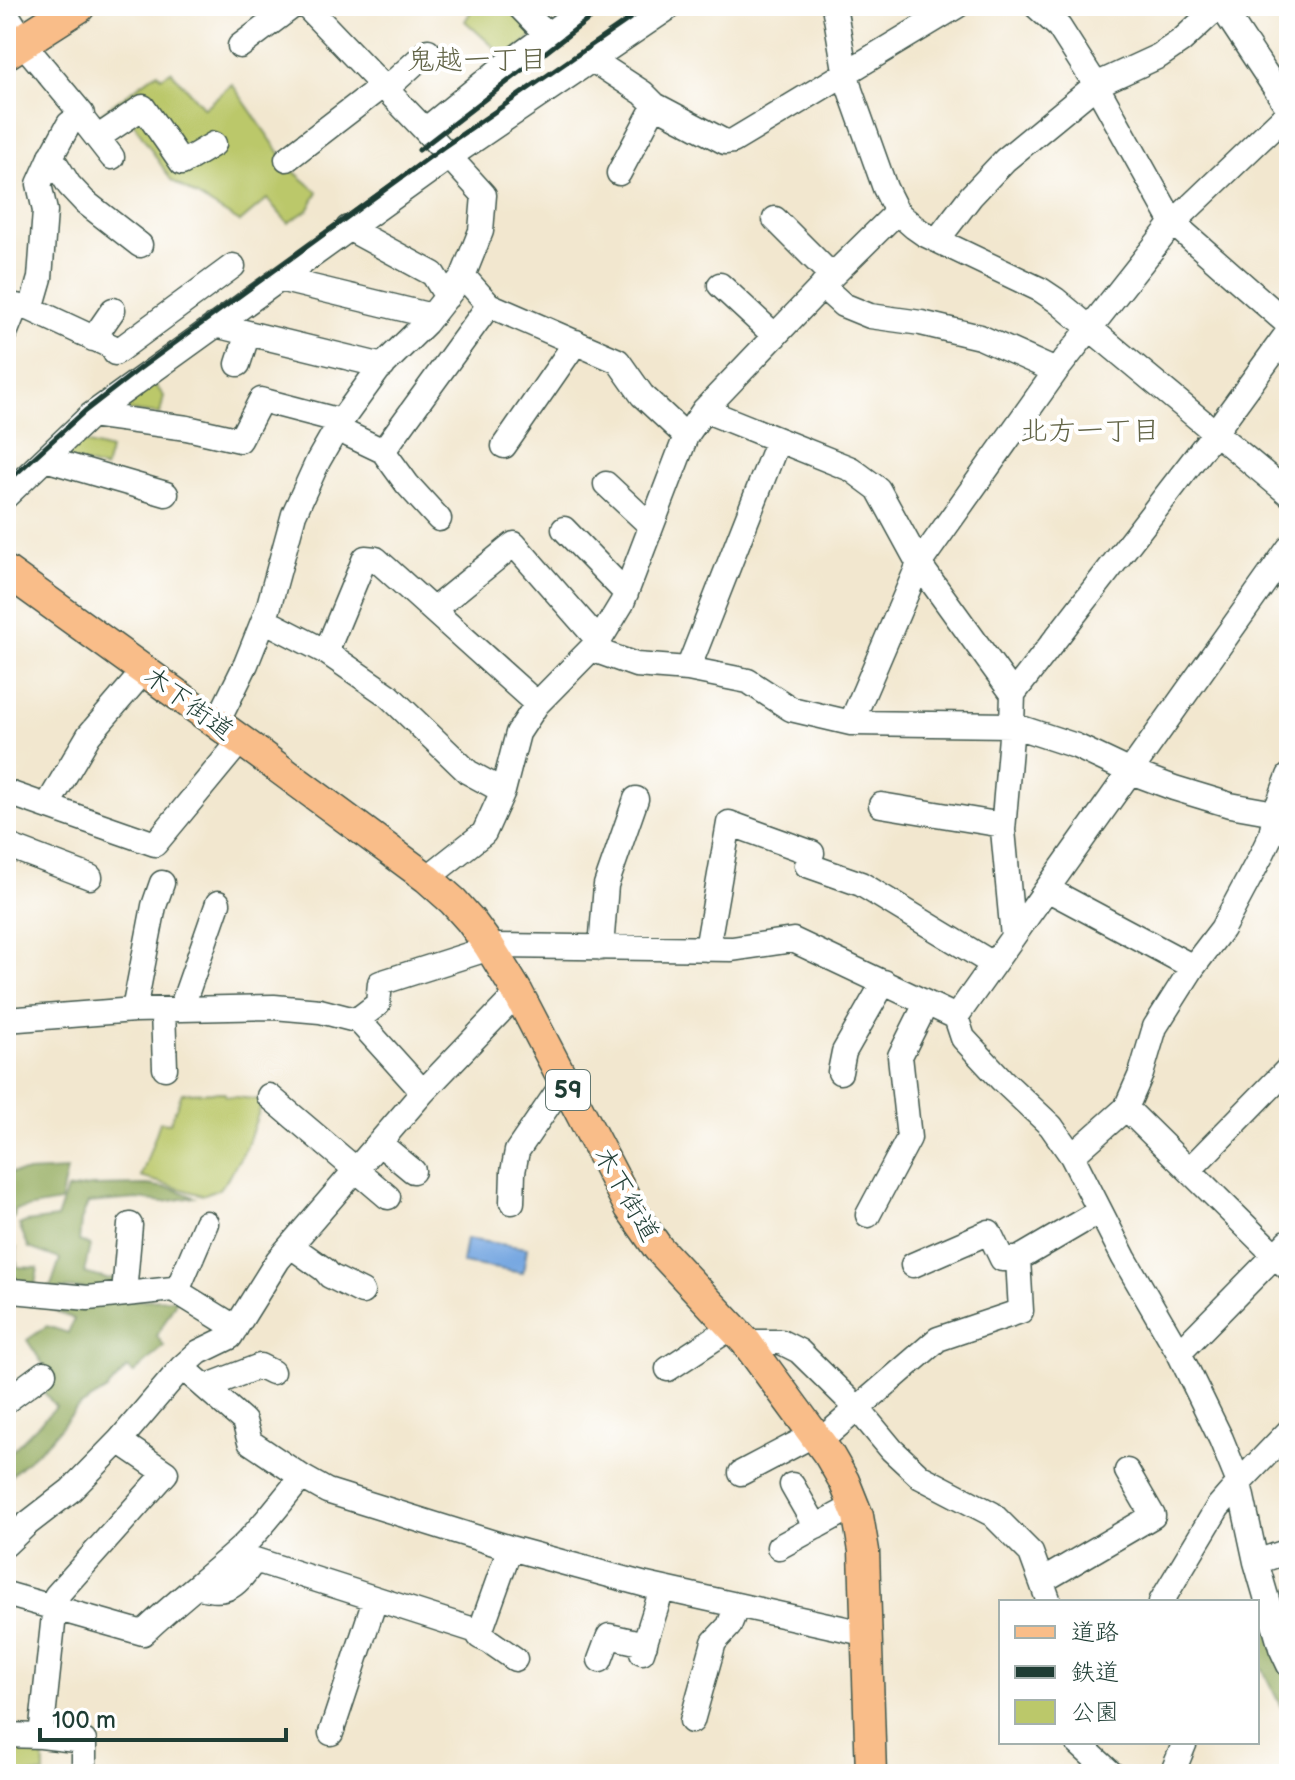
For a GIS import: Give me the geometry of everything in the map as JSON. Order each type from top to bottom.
[{"type":"highway","points":[[12,36],[78,6]]},
{"type":"main road","name":"木下街道","points":[[6,571],[427,878],[453,901],[490,947],[518,993],[644,1230],[739,1334],[817,1437],[844,1481],[858,1516],[864,1551],[871,1774]]},
{"type":"street","points":[[240,46],[293,6]]},
{"type":"street","points":[[6,792],[155,844],[229,732],[246,664],[264,620],[294,514],[318,461],[339,425],[383,366],[432,316],[463,276],[481,231],[484,195],[306,6]]},
{"type":"street","points":[[519,6],[547,35]]},
{"type":"street","points":[[425,130],[587,6]]},
{"type":"street","points":[[6,496],[91,415],[348,228],[671,6]]},
{"type":"street","points":[[834,6],[850,90],[885,188],[897,212],[914,227],[1056,300],[1289,494]]},
{"type":"street","points":[[591,59],[643,93],[655,105],[725,142],[733,141],[957,6]]},
{"type":"street","points":[[1036,6],[1059,27],[1096,85],[1173,223],[1289,325]]},
{"type":"street","points":[[851,723],[919,564],[1056,371],[1173,223],[1289,110],[1220,6],[1159,56],[1096,85],[1005,160],[971,196],[938,239]]},
{"type":"street","points":[[12,36],[31,53],[82,114],[80,116],[104,147],[143,107],[182,163],[214,144]]},
{"type":"street","points":[[287,159],[384,88],[428,51]]},
{"type":"street","points":[[619,173],[655,105]]},
{"type":"street","points":[[31,309],[40,278],[45,211],[39,184],[69,124],[80,116]]},
{"type":"street","points":[[51,156],[69,185],[85,202],[140,245]]},
{"type":"street","points":[[427,878],[484,833],[503,791],[518,733],[537,704],[595,645],[622,603],[686,436],[704,410],[897,212]]},
{"type":"street","points":[[775,219],[843,305],[870,316],[921,323],[980,337],[1056,371]]},
{"type":"street","points":[[348,228],[433,274],[447,297]]},
{"type":"street","points":[[6,331],[16,306],[31,309],[117,351],[233,266]]},
{"type":"street","points":[[463,276],[489,305],[618,361],[642,395],[686,436]]},
{"type":"street","points":[[279,279],[432,316]]},
{"type":"street","points":[[720,285],[775,336]]},
{"type":"street","points":[[383,451],[489,305]]},
{"type":"street","points":[[93,339],[113,310]]},
{"type":"street","points":[[215,325],[383,366]]},
{"type":"street","points":[[1013,937],[1003,825],[1013,694],[1216,431],[1289,331]]},
{"type":"street","points":[[238,364],[248,333]]},
{"type":"street","points":[[504,446],[576,342]]},
{"type":"street","points":[[91,415],[187,428],[240,440],[261,400],[339,425],[383,451],[407,484],[439,519]]},
{"type":"street","points":[[704,410],[851,469],[878,489],[919,564],[1013,694]]},
{"type":"street","points":[[688,669],[778,440]]},
{"type":"street","points":[[45,459],[166,494]]},
{"type":"street","points":[[606,484],[651,526]]},
{"type":"street","points":[[564,529],[626,593]]},
{"type":"street","points":[[433,610],[514,544],[595,645],[636,665],[688,669],[748,681],[791,709],[851,723],[1012,725],[1076,746],[1174,788],[1230,805],[1278,832]]},
{"type":"street","points":[[956,1017],[1289,548]]},
{"type":"street","points":[[326,652],[365,558],[376,559],[537,704]]},
{"type":"street","points":[[264,620],[326,652],[388,695],[468,772],[503,791]]},
{"type":"street","points":[[47,806],[89,735],[144,671]]},
{"type":"street","points":[[1072,1156],[1126,1108],[1141,1074],[1155,1027],[1193,967],[1222,929],[1261,856],[1278,832],[1289,776]]},
{"type":"street","points":[[601,948],[606,885],[636,799]]},
{"type":"street","points":[[881,805],[1003,825]]},
{"type":"street","points":[[707,949],[729,823],[812,853],[807,865],[861,884],[993,964]]},
{"type":"street","points":[[6,845],[90,877]]},
{"type":"street","points":[[119,1018],[162,883]]},
{"type":"street","points":[[1047,889],[1193,967]]},
{"type":"street","points":[[165,1068],[172,1009],[218,903]]},
{"type":"street","points":[[357,1020],[378,1004],[380,983],[490,947],[732,949],[793,940],[956,1017],[963,1038],[1051,1126],[1072,1156],[1124,1258],[1179,1353],[1239,1483],[1256,1562],[1281,1648],[1289,1665]]},
{"type":"street","points":[[840,1072],[844,1052],[884,982]]},
{"type":"street","points":[[6,1544],[71,1490],[119,1441],[182,1367],[199,1352],[230,1337],[278,1260],[423,1092],[518,993]]},
{"type":"street","points":[[868,1215],[909,1138],[900,1056],[926,1004]]},
{"type":"street","points":[[6,1020],[119,1018],[172,1009],[274,1007],[320,1011],[357,1020],[423,1092]]},
{"type":"street","points":[[1189,1170],[1289,1068]]},
{"type":"street","points":[[512,1202],[517,1151],[564,1082]]},
{"type":"street","points":[[269,1096],[388,1197]]},
{"type":"street","points":[[1126,1108],[1189,1170],[1284,1255],[1179,1353]]},
{"type":"street","points":[[379,1143],[413,1171]]},
{"type":"street","points":[[913,1265],[989,1232],[1002,1259],[1018,1259],[1100,1211]]},
{"type":"street","points":[[177,1291],[206,1223]]},
{"type":"street","points":[[124,1294],[130,1225]]},
{"type":"street","points":[[291,1246],[330,1276],[362,1292]]},
{"type":"street","points":[[741,1473],[817,1437],[857,1408],[938,1339],[1021,1311],[1018,1259]]},
{"type":"street","points":[[6,1286],[13,1291],[88,1298],[173,1289],[236,1328]]},
{"type":"street","points":[[668,1369],[739,1334],[781,1342],[799,1351],[921,1477],[992,1514],[1031,1553],[1045,1592],[1153,1516],[1127,1471]]},
{"type":"street","points":[[205,1387],[260,1366],[272,1372]]},
{"type":"street","points":[[182,1367],[244,1421],[250,1442],[327,1491],[510,1548],[662,1589],[868,1634]]},
{"type":"street","points":[[6,1401],[44,1373]]},
{"type":"street","points":[[1162,1600],[1218,1507],[1289,1431]]},
{"type":"street","points":[[41,1736],[56,1596],[166,1473],[119,1441]]},
{"type":"street","points":[[6,1594],[143,1633],[244,1545],[302,1477]]},
{"type":"street","points":[[792,1485],[816,1527]]},
{"type":"street","points":[[779,1547],[854,1506]]},
{"type":"street","points":[[477,1632],[480,1632],[510,1548]]},
{"type":"street","points":[[1256,1562],[1289,1551]]},
{"type":"street","points":[[197,1586],[224,1590],[235,1584],[255,1560],[477,1632],[515,1659]]},
{"type":"street","points":[[600,1660],[609,1636],[644,1648],[662,1589]]},
{"type":"street","points":[[331,1733],[375,1600]]},
{"type":"street","points":[[692,1721],[714,1642],[729,1626],[737,1606]]},
{"type":"street","points":[[6,1735],[84,1741],[84,1774]]},
{"type":"street","points":[[1172,1774],[1184,1744]]},
{"type":"street","points":[[1085,1753],[1112,1774]]},
{"type":"green space","points":[[470,6],[514,6],[538,31],[506,58],[465,21],[473,8]]},
{"type":"green space","points":[[171,71],[204,108],[232,84],[291,169],[318,192],[309,209],[288,223],[267,199],[240,222],[171,180],[131,119],[97,134],[89,122],[158,72],[161,77]]},
{"type":"green space","points":[[152,381],[164,396],[160,414],[121,410],[119,403]]},
{"type":"green space","points":[[71,439],[110,450],[105,469],[54,455]]},
{"type":"green space","points":[[224,1092],[226,1096],[263,1100],[246,1148],[219,1189],[202,1195],[141,1177],[160,1122],[170,1123],[182,1093]]},
{"type":"green space","points":[[67,1170],[60,1202],[15,1210],[14,1218],[6,1221],[6,1173]]},
{"type":"green space","points":[[147,1185],[174,1189],[194,1197],[164,1202],[137,1199],[88,1203],[81,1221],[79,1241],[90,1245],[84,1273],[107,1279],[121,1276],[120,1288],[50,1289],[60,1259],[29,1248],[19,1225],[57,1218],[67,1190],[91,1186]]},
{"type":"green space","points":[[17,1248],[17,1267],[38,1268],[35,1285],[6,1280],[6,1252]]},
{"type":"green space","points":[[177,1299],[157,1336],[164,1346],[134,1373],[127,1368],[107,1390],[77,1408],[49,1441],[6,1480],[6,1457],[56,1407],[39,1386],[50,1375],[27,1340],[47,1326],[68,1333],[74,1319],[49,1308],[52,1302]]},
{"type":"green space","points":[[1263,1622],[1289,1674],[1289,1723],[1259,1662],[1259,1624]]},
{"type":"green space","points":[[43,1742],[44,1774],[9,1774],[7,1746]]},
{"type":"water","points":[[466,1239],[527,1248],[523,1273],[462,1263]]},
{"type":"railway","points":[[419,150],[609,6]]},
{"type":"railway","points":[[6,483],[85,411],[139,369],[442,148],[648,6]]},
{"type":"district","name":"鬼越一丁目","points":[[477,59]]},
{"type":"district","name":"北方一丁目","points":[[1090,430]]}]
